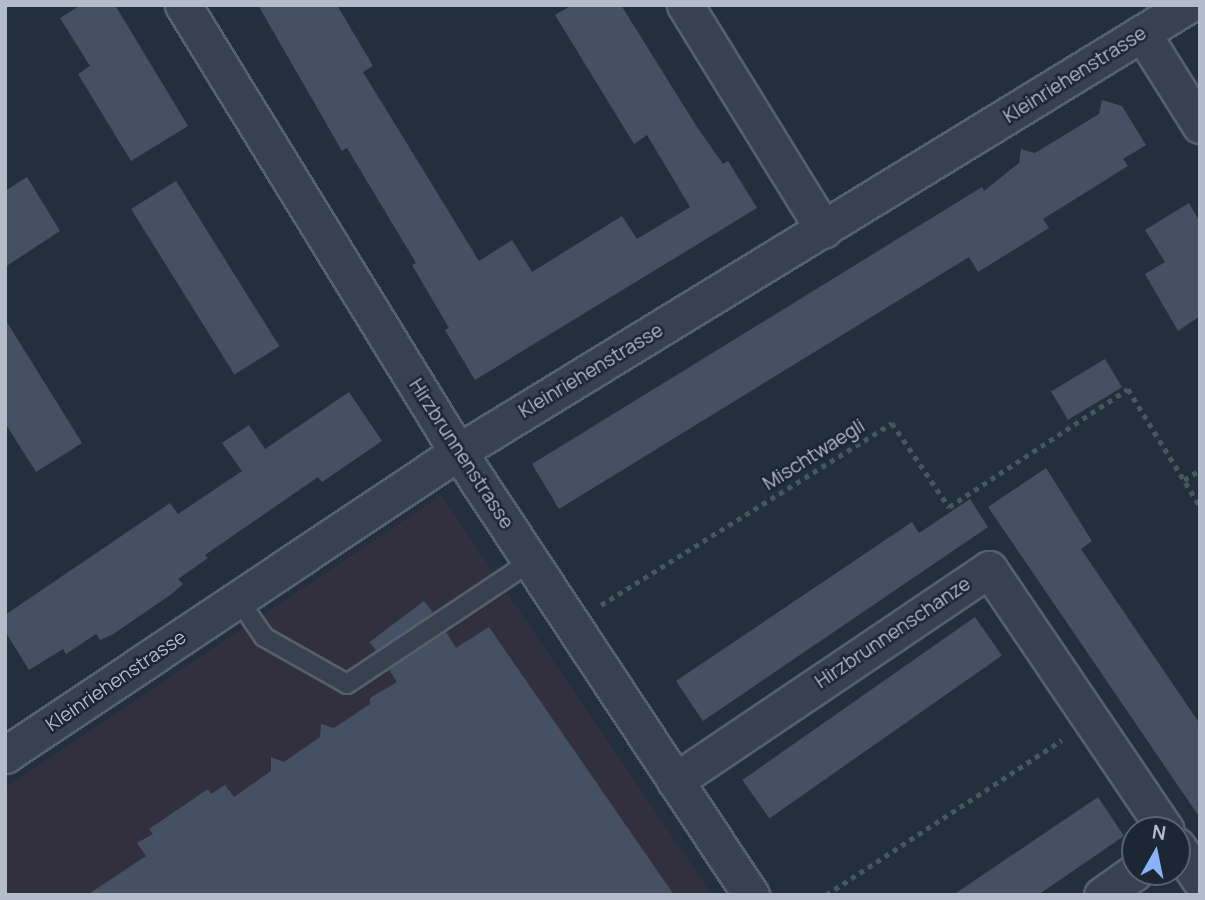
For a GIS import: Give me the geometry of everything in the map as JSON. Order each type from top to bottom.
[{"type":"street","name":"Hirzbrunnenstrasse","points":[[183,5],[458,452],[751,895]]},
{"type":"street","points":[[685,5],[824,230]]},
{"type":"street","name":"Kleinriehenstrasse","points":[[5,755],[458,452],[1188,5]]},
{"type":"street","points":[[1142,33],[1200,125]]},
{"type":"street","name":"Hirzbrunnenschanze","points":[[675,781],[989,569],[1157,816]]},
{"type":"street","points":[[1102,895],[1121,882]]},
{"type":"lane","points":[[238,599],[264,637],[347,684],[530,562]]},
{"type":"path","name":"Mischtwaegli","points":[[571,623],[892,422],[949,507],[1128,389],[1200,506]]},
{"type":"path","points":[[1184,480],[1200,470]]},
{"type":"path","points":[[826,895],[1092,720]]},
{"type":"shaded area","points":[[441,495],[712,895],[5,895],[5,788]]},
{"type":"building","points":[[81,5],[115,5],[188,126],[131,161],[78,74],[90,66],[60,18]]},
{"type":"building","points":[[258,5],[337,5],[373,66],[363,72],[479,261],[512,240],[532,272],[622,216],[637,239],[690,207],[647,135],[634,144],[555,15],[572,5],[621,5],[697,127],[723,164],[728,161],[757,208],[475,380],[445,330],[449,328],[412,265],[416,263],[347,148],[342,151]]},
{"type":"building","points":[[1102,100],[1122,106],[1146,145],[1123,159],[1128,166],[1043,219],[1049,228],[978,272],[969,257],[559,509],[532,464],[982,187],[984,191],[1019,163],[1021,149],[1035,153],[1099,114]]},
{"type":"building","points":[[27,177],[60,231],[5,267],[5,191]]},
{"type":"building","points":[[176,181],[279,346],[234,374],[131,209]]},
{"type":"building","points":[[1189,203],[1200,222],[1200,316],[1178,331],[1145,274],[1165,262],[1145,230]]},
{"type":"building","points":[[5,319],[82,443],[36,472],[5,423]]},
{"type":"building","points":[[1105,359],[1122,387],[1068,420],[1051,391]]},
{"type":"building","points":[[349,392],[382,441],[322,482],[318,477],[205,555],[208,558],[178,579],[183,584],[173,593],[112,635],[100,640],[96,634],[66,654],[63,649],[29,670],[5,631],[5,615],[170,503],[178,514],[242,471],[222,443],[249,425],[265,449]]},
{"type":"building","points":[[1046,468],[1092,541],[1081,549],[1200,724],[1200,818],[988,507]]},
{"type":"building","points":[[970,499],[988,527],[703,721],[676,681],[912,522],[919,533]]},
{"type":"building","points":[[424,601],[433,613],[379,654],[370,642]]},
{"type":"building","points":[[975,617],[1002,656],[769,818],[742,780]]},
{"type":"building","points":[[489,627],[674,895],[87,895],[146,856],[137,843],[153,834],[149,829],[208,789],[211,794],[225,785],[234,797],[271,771],[271,757],[284,762],[320,737],[321,724],[334,728],[370,704],[370,698],[397,682],[389,670],[446,632],[456,648]]},
{"type":"building","points":[[1098,797],[1121,832],[1121,838],[1038,895],[953,895]]}]
